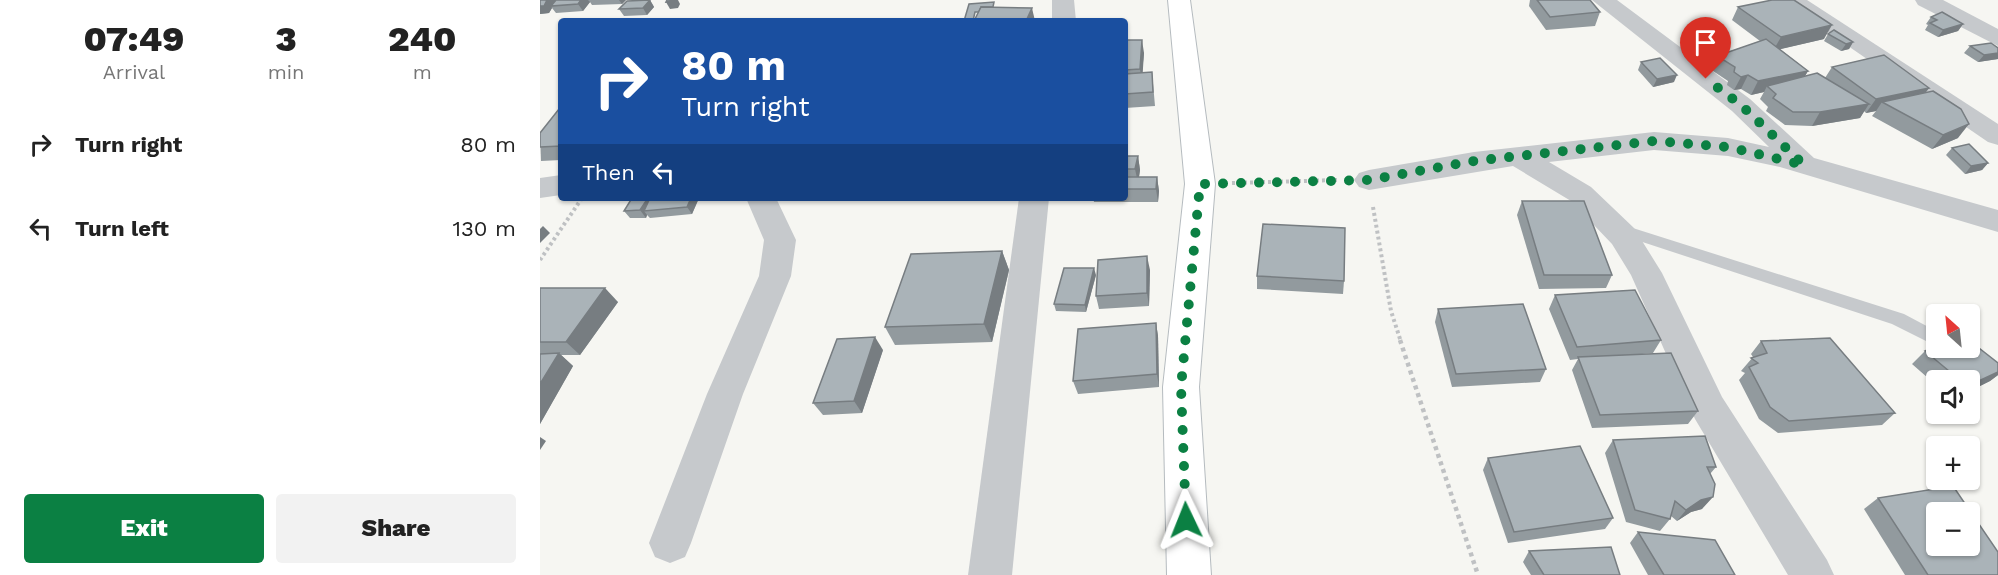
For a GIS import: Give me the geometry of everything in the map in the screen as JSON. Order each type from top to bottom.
[{"type":"main road","points":[[1179,0],[1200,184],[1181,387],[1190,575]]},
{"type":"street","points":[[1063,0],[1064,18]]},
{"type":"street","points":[[1603,0],[1741,105],[1804,165]]},
{"type":"street","points":[[1792,0],[1998,136]]},
{"type":"street","points":[[1926,0],[1998,39]]},
{"type":"street","points":[[1369,180],[1518,156],[1654,141],[1728,147],[1804,165],[1998,221]]},
{"type":"street","points":[[1518,156],[1581,194],[1623,236],[1646,273],[1708,408],[1812,575]]},
{"type":"street","points":[[540,188],[558,185]]},
{"type":"street","points":[[670,543],[725,394],[775,276],[780,240],[762,201]]},
{"type":"street","points":[[990,575],[1035,201]]},
{"type":"lane","points":[[1614,228],[1898,319],[1926,334]]},
{"type":"path","points":[[1200,184],[1369,180],[1391,311],[1454,508],[1478,575]]},
{"type":"path","points":[[540,260],[580,201]]},
{"type":"building","points":[[540,0],[547,0],[544,6],[540,6]]},
{"type":"building","points":[[556,0],[581,0],[578,4],[551,6]]},
{"type":"building","points":[[650,0],[643,8],[619,9],[627,1]]},
{"type":"building","points":[[1537,0],[1590,0],[1600,12],[1550,17]]},
{"type":"building","points":[[1772,0],[1794,0],[1832,25],[1781,37],[1738,7]]},
{"type":"building","points":[[994,2],[993,7],[981,7],[979,12],[975,12],[974,18],[965,18],[969,4]]},
{"type":"building","points":[[981,7],[1032,8],[1027,18],[976,18]]},
{"type":"building","points":[[1942,12],[1963,24],[1943,30],[1930,23],[1937,20],[1931,17]]},
{"type":"building","points":[[1834,30],[1853,42],[1846,44],[1828,34]]},
{"type":"building","points":[[1766,39],[1808,71],[1758,81],[1748,75],[1741,77],[1734,72],[1735,67],[1717,56]]},
{"type":"building","points":[[1128,40],[1142,40],[1140,69],[1128,70]]},
{"type":"building","points":[[1991,43],[1998,48],[1998,53],[1984,55],[1970,46]]},
{"type":"building","points":[[1884,55],[1929,88],[1876,99],[1832,67]]},
{"type":"building","points":[[1660,58],[1677,75],[1657,79],[1641,62]]},
{"type":"building","points":[[1152,72],[1153,92],[1128,94],[1128,74]]},
{"type":"building","points":[[1817,73],[1869,104],[1820,112],[1793,112],[1773,98],[1776,94],[1767,86]]},
{"type":"building","points":[[1933,91],[1961,109],[1969,124],[1943,135],[1882,102]]},
{"type":"building","points":[[558,110],[558,146],[540,147],[540,133]]},
{"type":"building","points":[[1969,144],[1988,163],[1971,166],[1952,148]]},
{"type":"building","points":[[1128,156],[1138,156],[1135,169],[1128,169]]},
{"type":"building","points":[[1128,177],[1157,177],[1156,189],[1128,189]]},
{"type":"building","points":[[630,201],[646,201],[640,210],[624,211]]},
{"type":"building","points":[[649,201],[690,201],[687,207],[644,211]]},
{"type":"building","points":[[1522,201],[1584,201],[1612,275],[1544,275]]},
{"type":"building","points":[[1263,224],[1345,228],[1344,281],[1257,276]]},
{"type":"building","points":[[1002,251],[984,324],[885,327],[911,254]]},
{"type":"building","points":[[1147,256],[1147,293],[1096,296],[1098,260]]},
{"type":"building","points":[[1064,268],[1094,268],[1085,305],[1054,304]]},
{"type":"building","points":[[540,288],[605,288],[566,342],[540,342]]},
{"type":"building","points":[[1635,290],[1661,340],[1577,347],[1555,295]]},
{"type":"building","points":[[1523,304],[1546,369],[1456,374],[1438,309]]},
{"type":"building","points":[[1156,323],[1157,374],[1073,381],[1078,329]]},
{"type":"building","points":[[875,337],[854,401],[813,403],[837,339]]},
{"type":"building","points":[[1830,338],[1895,413],[1789,421],[1770,407],[1749,367],[1758,363],[1751,358],[1767,353],[1761,341]]},
{"type":"building","points":[[1980,349],[1998,363],[1998,372],[1980,380],[1980,370],[1948,370],[1933,358],[1980,358]]},
{"type":"building","points":[[559,353],[540,384],[540,354]]},
{"type":"building","points":[[1671,353],[1698,411],[1600,415],[1578,357]]},
{"type":"building","points":[[1705,436],[1716,467],[1707,467],[1715,484],[1713,497],[1701,500],[1686,510],[1675,501],[1670,519],[1635,510],[1613,440]]},
{"type":"building","points":[[1580,446],[1613,518],[1514,532],[1488,458]]},
{"type":"building","points":[[1928,490],[1956,490],[1964,502],[1926,502],[1926,556],[1980,556],[1980,526],[1998,552],[1998,575],[1928,575],[1878,498]]},
{"type":"building","points":[[1638,532],[1715,540],[1735,575],[1664,575]]},
{"type":"building","points":[[1611,547],[1620,575],[1544,575],[1529,551]]},
{"type":"route","points":[[1186,520],[1181,387],[1200,184],[1369,180],[1474,161],[1654,141],[1728,147],[1804,165],[1741,105],[1706,79]]}]
